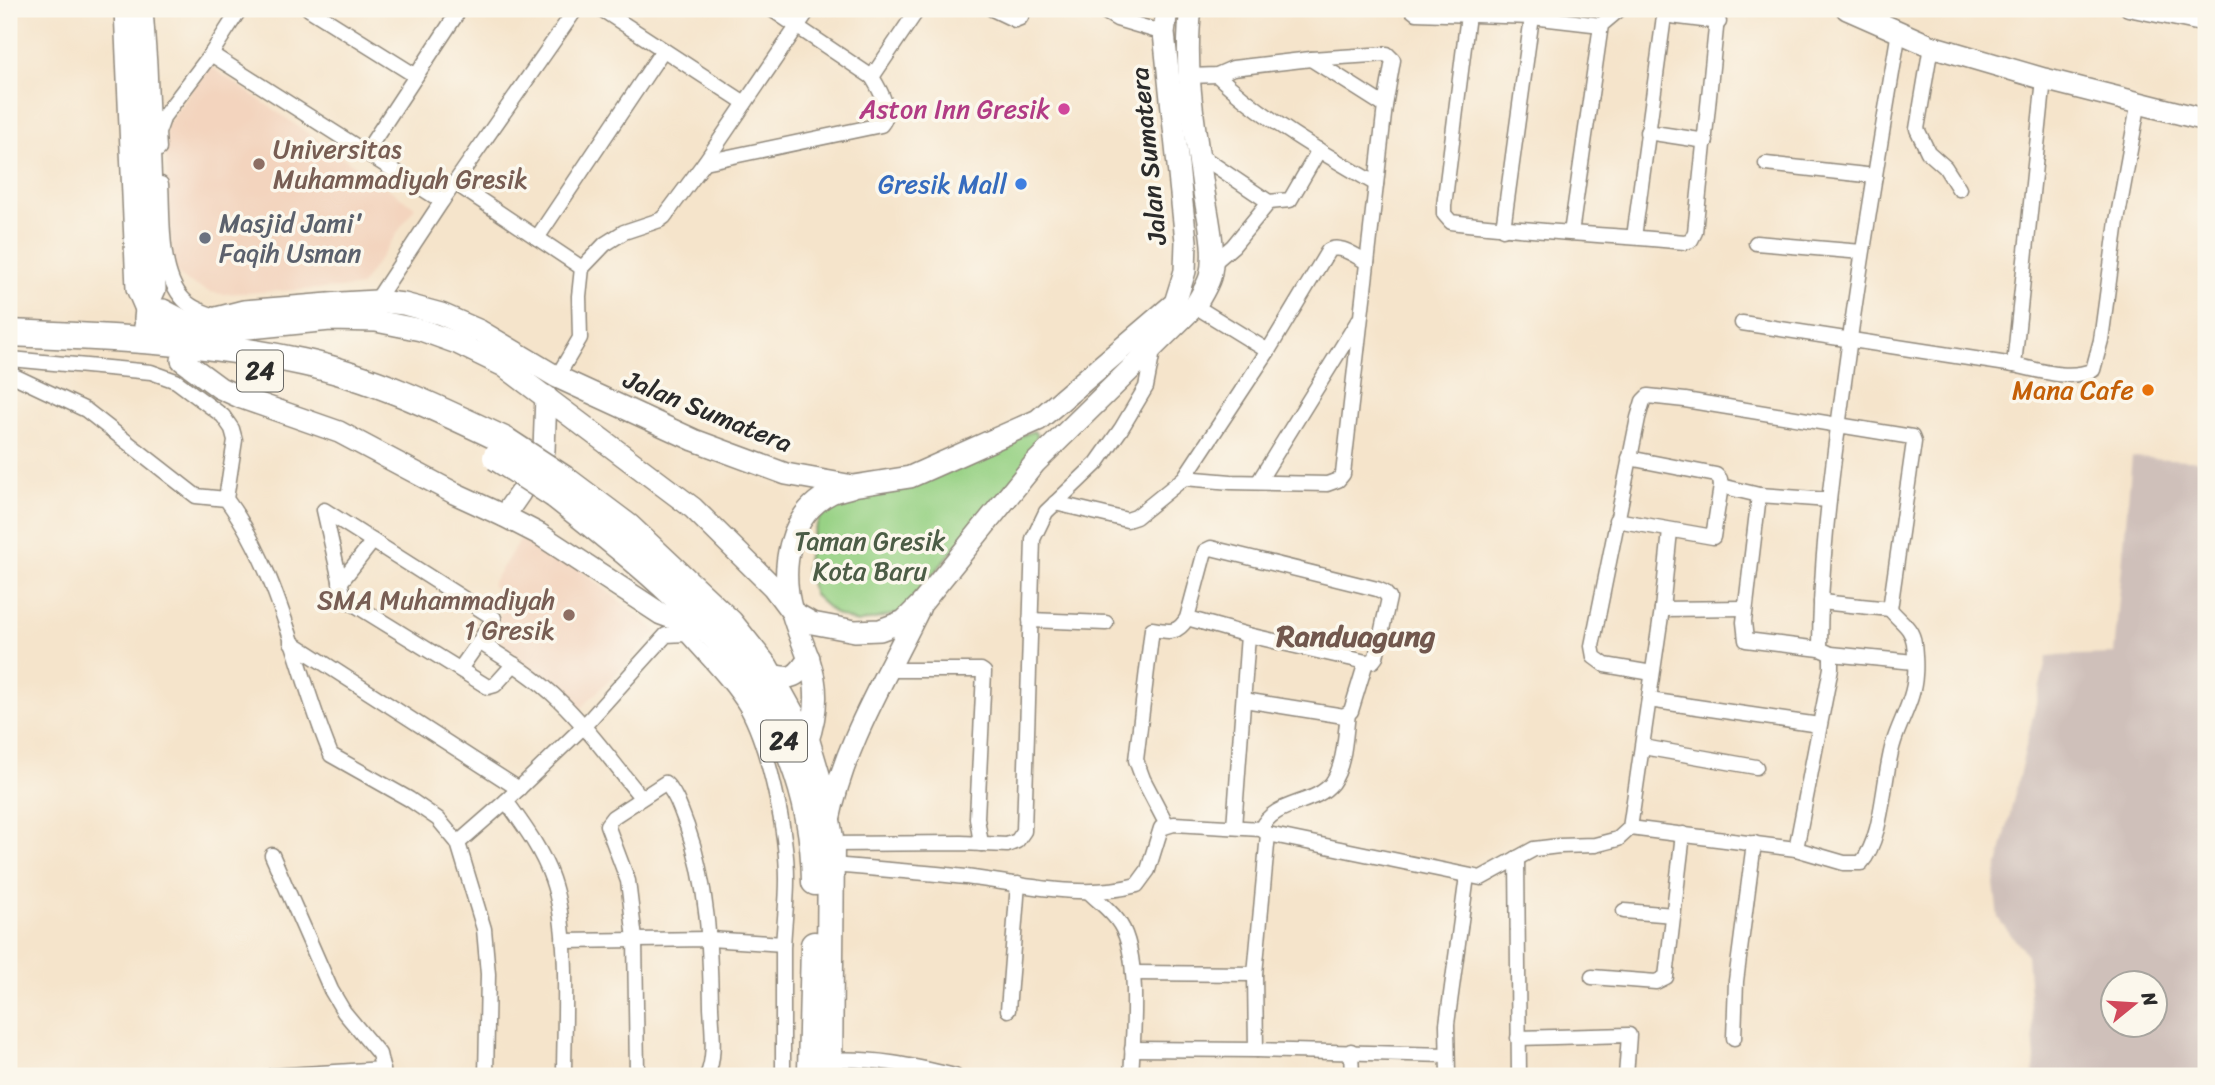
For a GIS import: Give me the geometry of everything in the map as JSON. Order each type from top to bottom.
[{"type":"highway","name":"24","points":[[12,346],[145,325],[182,343],[303,362],[380,386],[462,420],[559,487],[628,527],[730,623],[769,674],[802,759],[815,862],[823,1071]]},
{"type":"highway","name":"24","points":[[12,346],[182,360],[300,377],[373,397],[501,449]]},
{"type":"highway","name":"24","points":[[559,487],[710,631],[741,666],[802,759],[823,797],[830,844],[823,1071]]},
{"type":"main road","points":[[125,9],[137,64],[155,289],[145,325]]},
{"type":"main road","points":[[137,64],[142,9]]},
{"type":"main road","name":"Jalan Sumatera","points":[[145,325],[189,334],[330,320],[404,304],[441,314],[480,331],[557,377],[694,440],[786,474],[853,486],[910,477],[1038,420],[1175,303],[1185,271],[1186,242],[1164,33],[1167,9]]},
{"type":"main road","name":"Jalan Sumatera","points":[[922,603],[1035,463],[1195,306],[1209,278],[1211,240],[1190,76],[1191,9]]},
{"type":"main road","points":[[1847,9],[1931,46],[2044,79],[2206,120]]},
{"type":"main road","name":"Jalan Sumatera","points":[[145,325],[163,310],[188,323],[244,311],[376,311],[457,342],[504,366],[693,508],[774,587],[791,611]]},
{"type":"main road","points":[[182,360],[219,388],[339,432],[454,493],[504,516],[539,534],[643,604],[661,614],[710,631]]},
{"type":"main road","points":[[1077,388],[1092,407]]},
{"type":"main road","points":[[544,450],[546,396]]},
{"type":"main road","points":[[850,746],[828,761],[802,759],[815,707],[814,680],[809,658],[791,611],[787,561],[793,533],[810,509],[830,494],[853,486]]},
{"type":"main road","points":[[504,516],[520,493]]},
{"type":"main road","points":[[791,611],[812,623],[828,628],[880,630],[904,621],[922,603]]},
{"type":"main road","points":[[830,844],[834,796],[850,746],[922,603]]},
{"type":"main road","points":[[769,674],[785,679],[792,677],[801,671],[809,658]]},
{"type":"street","points":[[218,317],[186,302],[176,291],[165,257],[158,132],[164,116],[211,54],[240,9]]},
{"type":"street","points":[[309,9],[416,76]]},
{"type":"street","points":[[366,152],[460,9]]},
{"type":"street","points":[[376,311],[442,201],[576,9]]},
{"type":"street","points":[[601,9],[745,103]]},
{"type":"street","points":[[705,162],[881,125],[886,119],[887,112],[881,92],[872,77],[771,9]]},
{"type":"street","points":[[557,377],[580,338],[579,296],[582,268],[605,244],[624,232],[660,220],[705,162],[809,9]]},
{"type":"street","points":[[872,77],[918,9]]},
{"type":"street","points":[[992,9],[1015,20],[1020,18],[1025,9]]},
{"type":"street","points":[[1100,9],[1117,19],[1164,33]]},
{"type":"street","points":[[1411,9],[1416,13],[1532,17],[1601,25]]},
{"type":"street","points":[[1571,233],[1601,25],[1620,9]]},
{"type":"street","points":[[2135,10],[2205,25],[2203,9]]},
{"type":"street","points":[[1468,15],[1444,214],[1451,222],[1503,229],[1685,242],[1691,240],[1696,232],[1718,15],[1664,12],[1634,237]]},
{"type":"street","points":[[1503,229],[1532,17]]},
{"type":"street","points":[[1796,849],[1831,668],[1825,651],[1821,602],[1829,500],[1849,338],[1899,31]]},
{"type":"street","points":[[1931,46],[1917,129],[1928,152],[1945,167],[1959,189]]},
{"type":"street","points":[[537,238],[663,50]]},
{"type":"street","points":[[211,54],[442,201]]},
{"type":"street","points":[[1184,478],[1327,484],[1338,480],[1343,474],[1385,106],[1393,60],[1391,56],[1311,59],[1233,68],[1217,75],[1190,76]]},
{"type":"street","points":[[1311,59],[1385,106]]},
{"type":"street","points":[[1217,75],[1230,88],[1319,150],[1376,184]]},
{"type":"street","points":[[2014,365],[2044,79]]},
{"type":"street","points":[[1742,323],[2068,375],[2082,375],[2093,370],[2101,340],[2117,221],[2139,101]]},
{"type":"street","points":[[1647,132],[1706,141]]},
{"type":"street","points":[[1198,153],[1269,202],[1290,200],[1319,150]]},
{"type":"street","points":[[1766,164],[1875,176]]},
{"type":"street","points":[[455,183],[582,268]]},
{"type":"street","points":[[1211,265],[1233,246],[1269,202]]},
{"type":"street","points":[[1756,243],[1862,252]]},
{"type":"street","points":[[1055,503],[1131,520],[1184,478],[1268,351],[1328,251],[1338,247],[1367,262]]},
{"type":"street","points":[[1195,306],[1268,351]]},
{"type":"street","points":[[1259,481],[1360,318]]},
{"type":"street","points":[[226,499],[196,496],[86,410],[10,374],[12,346],[151,372],[176,381],[223,416],[232,429],[235,440],[226,499],[242,520],[259,557],[331,755],[409,799],[438,819],[458,843],[484,929],[488,974],[486,1076]]},
{"type":"street","points":[[830,844],[1007,845],[1017,841],[1024,831],[1033,539],[1046,512],[1097,463],[1121,429],[1146,387],[1154,346]]},
{"type":"street","points":[[1630,828],[1796,849],[1844,863],[1861,863],[1868,855],[1882,806],[1893,743],[1911,699],[1916,674],[1914,641],[1909,627],[1898,620],[1890,609],[1914,440],[1903,435],[1838,424],[1648,396],[1643,401],[1629,458],[1592,646],[1594,657],[1605,665],[1652,673]]},
{"type":"street","points":[[1616,520],[1713,537],[1721,486],[1716,475],[1629,458]]},
{"type":"street","points":[[1721,486],[1759,495],[1829,500]]},
{"type":"street","points":[[1759,495],[1745,608],[1746,640],[1914,662]]},
{"type":"street","points":[[460,668],[494,618],[324,511],[344,598],[489,687],[495,685],[514,664]]},
{"type":"street","points":[[830,844],[1018,884],[1089,892],[1118,890],[1137,885],[1148,870],[1160,828],[1167,825],[1234,827],[1264,831],[1481,878],[1534,849],[1595,845],[1618,839],[1630,828],[1662,610],[1670,531]]},
{"type":"street","points":[[340,583],[373,541]]},
{"type":"street","points":[[1167,825],[1136,760],[1152,629],[1176,631],[1187,618],[1205,551],[1211,548],[1338,580],[1384,592],[1389,598],[1376,657],[1373,661],[1366,662],[1187,618]]},
{"type":"street","points":[[1821,602],[1890,609]]},
{"type":"street","points":[[643,604],[667,635]]},
{"type":"street","points":[[1662,610],[1745,608]]},
{"type":"street","points":[[1030,620],[1106,623]]},
{"type":"street","points":[[458,843],[584,726],[667,635],[686,634],[736,691],[748,709],[759,738],[784,836],[787,912],[783,944],[783,1076]]},
{"type":"street","points":[[1234,827],[1248,635]]},
{"type":"street","points":[[291,642],[519,789]]},
{"type":"street","points":[[479,642],[514,664],[561,702],[584,726],[641,797]]},
{"type":"street","points":[[1256,1050],[1255,974],[1266,818],[1331,784],[1338,770],[1348,714],[1366,662]]},
{"type":"street","points":[[890,670],[984,672],[978,818],[981,844]]},
{"type":"street","points":[[1650,699],[1819,725]]},
{"type":"street","points":[[1244,700],[1344,716],[1348,714]]},
{"type":"street","points":[[1643,747],[1756,767]]},
{"type":"street","points":[[640,1076],[637,1072],[635,939],[628,881],[607,825],[613,817],[664,783],[680,806],[693,843],[705,894],[710,939],[711,1069],[707,1076]]},
{"type":"street","points":[[506,801],[533,838],[553,880],[562,919],[564,1076]]},
{"type":"street","points":[[1592,978],[1656,982],[1667,975],[1683,834]]},
{"type":"street","points":[[1734,1038],[1736,981],[1754,843]]},
{"type":"street","points":[[272,855],[331,990],[344,1012],[379,1054],[383,1072],[272,1076]]},
{"type":"street","points":[[1517,858],[1519,1076]]},
{"type":"street","points":[[1448,1076],[1447,1024],[1467,876]]},
{"type":"street","points":[[1008,1010],[1018,884]]},
{"type":"street","points":[[1089,892],[1120,923],[1126,937],[1133,973],[1131,1076]]},
{"type":"street","points":[[1624,911],[1674,915]]},
{"type":"street","points":[[563,941],[710,939],[783,944]]},
{"type":"street","points":[[1133,973],[1255,974]]},
{"type":"street","points":[[1518,1038],[1629,1035],[1626,1076]]},
{"type":"street","points":[[1132,1049],[1351,1051],[1447,1055]]},
{"type":"street","points":[[1351,1051],[1352,1076]]},
{"type":"street","points":[[823,1071],[846,1059],[912,1066],[955,1076]]},
{"type":"shaded area","name":"Universitas Muhammadiyah Gresik","points":[[209,65],[415,207],[360,287],[222,294],[210,292],[188,282],[174,271],[167,200],[166,127]]},
{"type":"shaded area","points":[[2132,457],[2206,461],[2206,1076],[2033,1076],[2035,1059],[2027,955],[1998,918],[1994,883],[2047,656],[2114,654]]},
{"type":"shaded area","name":"SMA Muhammadiyah 1 Gresik","points":[[525,532],[565,557],[658,632],[580,709],[487,641],[509,599],[491,585]]},
{"type":"green space","name":"Taman Gresik Kota Baru","points":[[1034,431],[1043,445],[900,613],[857,623],[835,614],[814,595],[806,570],[810,542],[820,517],[846,499]]},
{"type":"place","name":"Aston Inn Gresik","points":[[1064,109]]},
{"type":"place","name":"Universitas Muhammadiyah Gresik","points":[[259,164]]},
{"type":"place","name":"Gresik Mall","points":[[1021,184]]},
{"type":"place","name":"Masjid Jami' Faqih Usman","points":[[205,238]]},
{"type":"place","name":"Mana Cafe","points":[[2148,390]]},
{"type":"place","name":"SMA Muhammadiyah 1 Gresik","points":[[569,615]]},
{"type":"district","name":"Randuagung","points":[[1356,636]]}]
